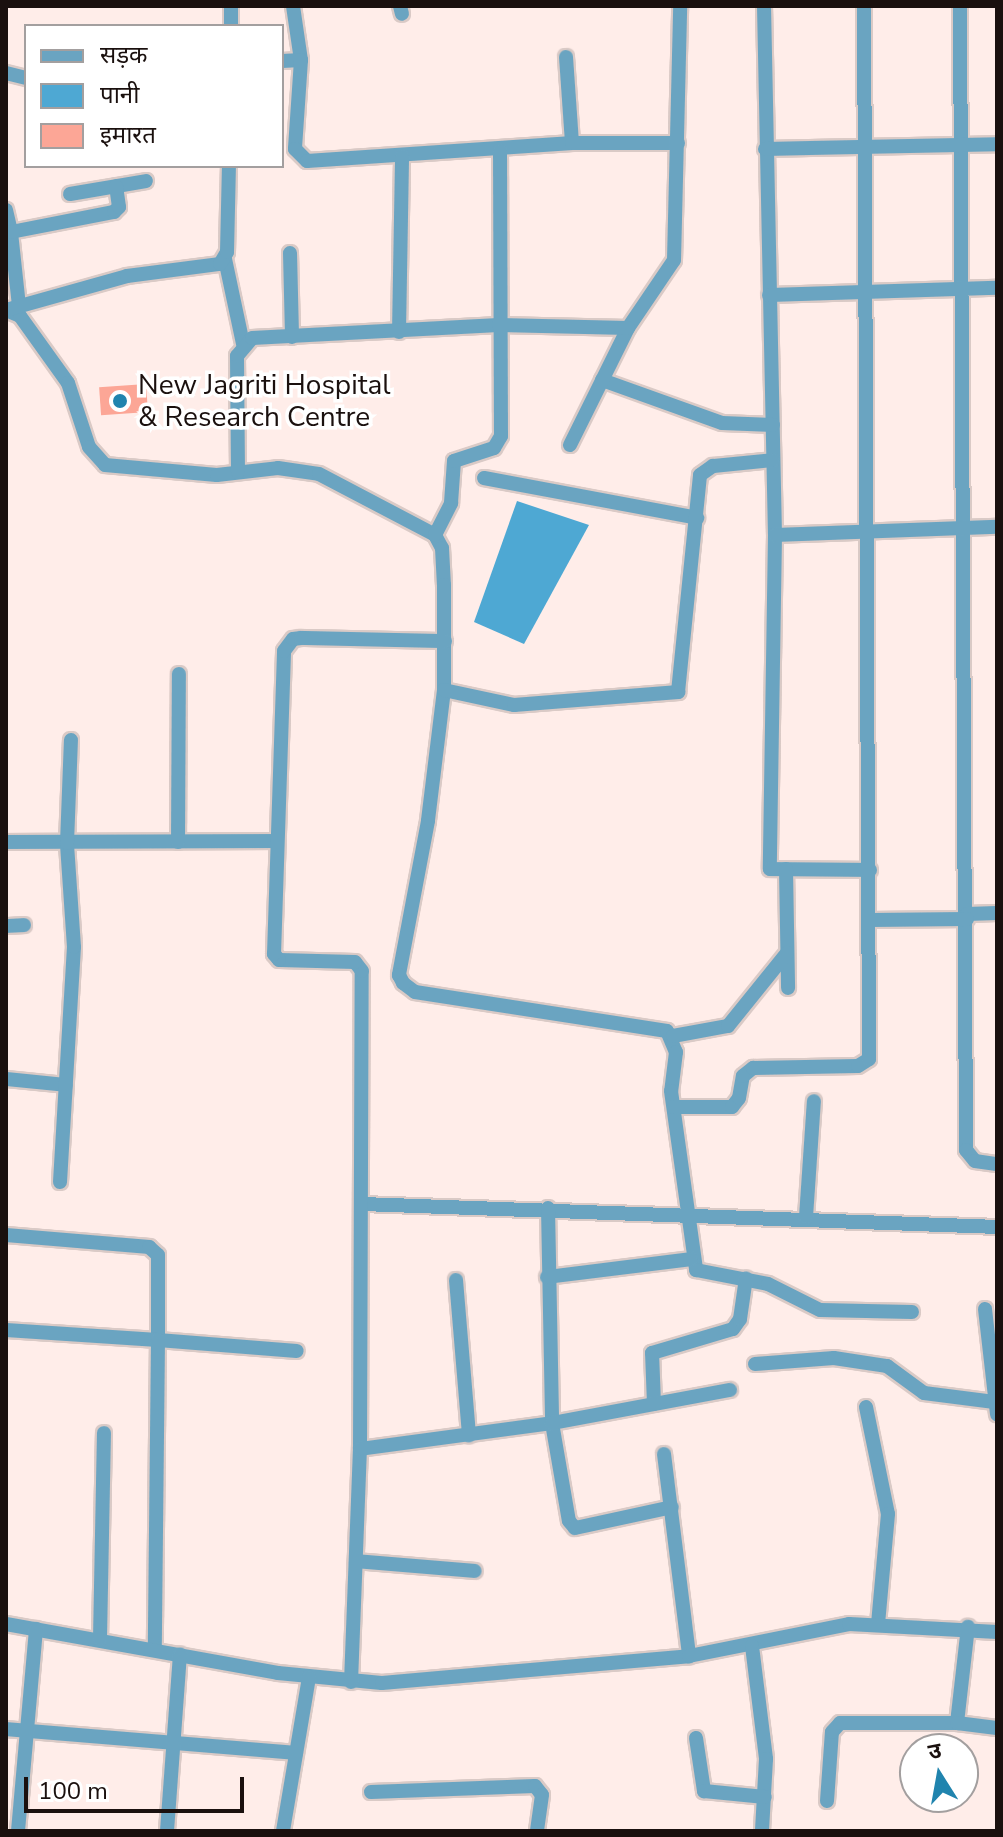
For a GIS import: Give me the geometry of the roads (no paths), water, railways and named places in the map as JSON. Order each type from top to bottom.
[{"type":"street","points":[[293,6],[301,60],[297,155],[307,161],[500,151],[572,143],[678,143]]},
{"type":"street","points":[[570,445],[628,328],[674,260],[680,6]]},
{"type":"street","points":[[764,6],[775,535],[770,869],[870,870]]},
{"type":"street","points":[[674,1107],[732,1107],[743,1076],[753,1068],[866,1063],[870,870],[864,534],[864,6]]},
{"type":"street","points":[[960,6],[957,145],[964,527],[966,1150],[975,1161],[997,1164]]},
{"type":"street","points":[[566,57],[572,143]]},
{"type":"street","points":[[284,61],[301,60]]},
{"type":"street","points":[[765,149],[997,144]]},
{"type":"street","points":[[435,535],[451,503],[454,461],[494,448],[501,436],[500,151]]},
{"type":"street","points":[[399,332],[402,156]]},
{"type":"street","points":[[229,168],[225,259],[243,344]]},
{"type":"street","points":[[70,194],[146,181]]},
{"type":"street","points":[[11,232],[114,212],[119,207],[116,186]]},
{"type":"street","points":[[6,210],[11,232],[10,309]]},
{"type":"street","points":[[290,253],[292,337]]},
{"type":"street","points":[[10,309],[127,276],[213,268],[225,259]]},
{"type":"street","points":[[769,295],[997,288]]},
{"type":"street","points":[[10,309],[20,316],[68,383],[89,447],[105,465],[217,475],[278,468],[319,474],[435,535],[442,548],[444,690],[428,821],[399,975],[403,983],[415,992],[673,1036],[728,1026],[787,953]]},
{"type":"street","points":[[238,472],[237,356],[243,344],[252,338],[499,325],[628,328]]},
{"type":"street","points":[[602,380],[722,423],[773,425]]},
{"type":"street","points":[[444,690],[514,705],[678,692],[700,475],[707,470],[773,460]]},
{"type":"street","points":[[484,478],[697,518]]},
{"type":"street","points":[[775,535],[997,527]]},
{"type":"street","points":[[351,1682],[360,1449],[361,965],[276,958],[276,841],[287,644],[301,638],[445,641]]},
{"type":"street","points":[[178,842],[179,674]]},
{"type":"street","points":[[60,1182],[74,947],[67,843],[71,740]]},
{"type":"street","points":[[6,842],[276,841]]},
{"type":"street","points":[[786,869],[788,988]]},
{"type":"street","points":[[870,920],[997,913]]},
{"type":"street","points":[[6,926],[24,925]]},
{"type":"street","points":[[673,1036],[674,1107],[691,1213],[691,1259],[701,1272],[746,1278],[820,1310],[912,1312]]},
{"type":"street","points":[[6,1079],[66,1085]]},
{"type":"street","points":[[806,1217],[814,1101]]},
{"type":"street","points":[[362,1204],[806,1217],[997,1227]]},
{"type":"street","points":[[548,1208],[552,1423],[571,1525],[672,1507]]},
{"type":"street","points":[[6,1235],[98,1240],[155,1251],[158,1340],[155,1648]]},
{"type":"street","points":[[547,1277],[691,1259]]},
{"type":"street","points":[[654,1404],[652,1353],[733,1329],[740,1319],[746,1278]]},
{"type":"street","points":[[456,1280],[469,1435]]},
{"type":"street","points":[[755,1364],[834,1358],[887,1366],[924,1393],[995,1408],[985,1309]]},
{"type":"street","points":[[6,1330],[297,1351]]},
{"type":"street","points":[[360,1449],[552,1423],[730,1390]]},
{"type":"street","points":[[866,1407],[888,1514],[878,1624]]},
{"type":"street","points":[[100,1639],[104,1433]]},
{"type":"street","points":[[664,1454],[689,1656]]},
{"type":"street","points":[[356,1561],[475,1571]]},
{"type":"street","points":[[6,1624],[351,1682],[547,1671],[689,1656],[752,1646],[817,1630],[878,1624],[968,1627],[997,1632]]},
{"type":"street","points":[[957,1723],[968,1627]]},
{"type":"street","points":[[18,1831],[30,1729],[36,1629]]},
{"type":"street","points":[[752,1646],[766,1759],[762,1831]]},
{"type":"street","points":[[167,1831],[180,1654]]},
{"type":"street","points":[[283,1831],[309,1677]]},
{"type":"street","points":[[827,1801],[835,1726],[957,1723],[997,1728]]},
{"type":"street","points":[[6,1729],[296,1753]]},
{"type":"street","points":[[696,1738],[704,1791],[765,1797]]},
{"type":"street","points":[[371,1792],[535,1786],[542,1795],[537,1831]]},
{"type":"water","points":[[517,501],[589,525],[524,644],[474,622]]},
{"type":"place","name":"New Jagriti Hospital & Research Centre","points":[[120,401]]}]
